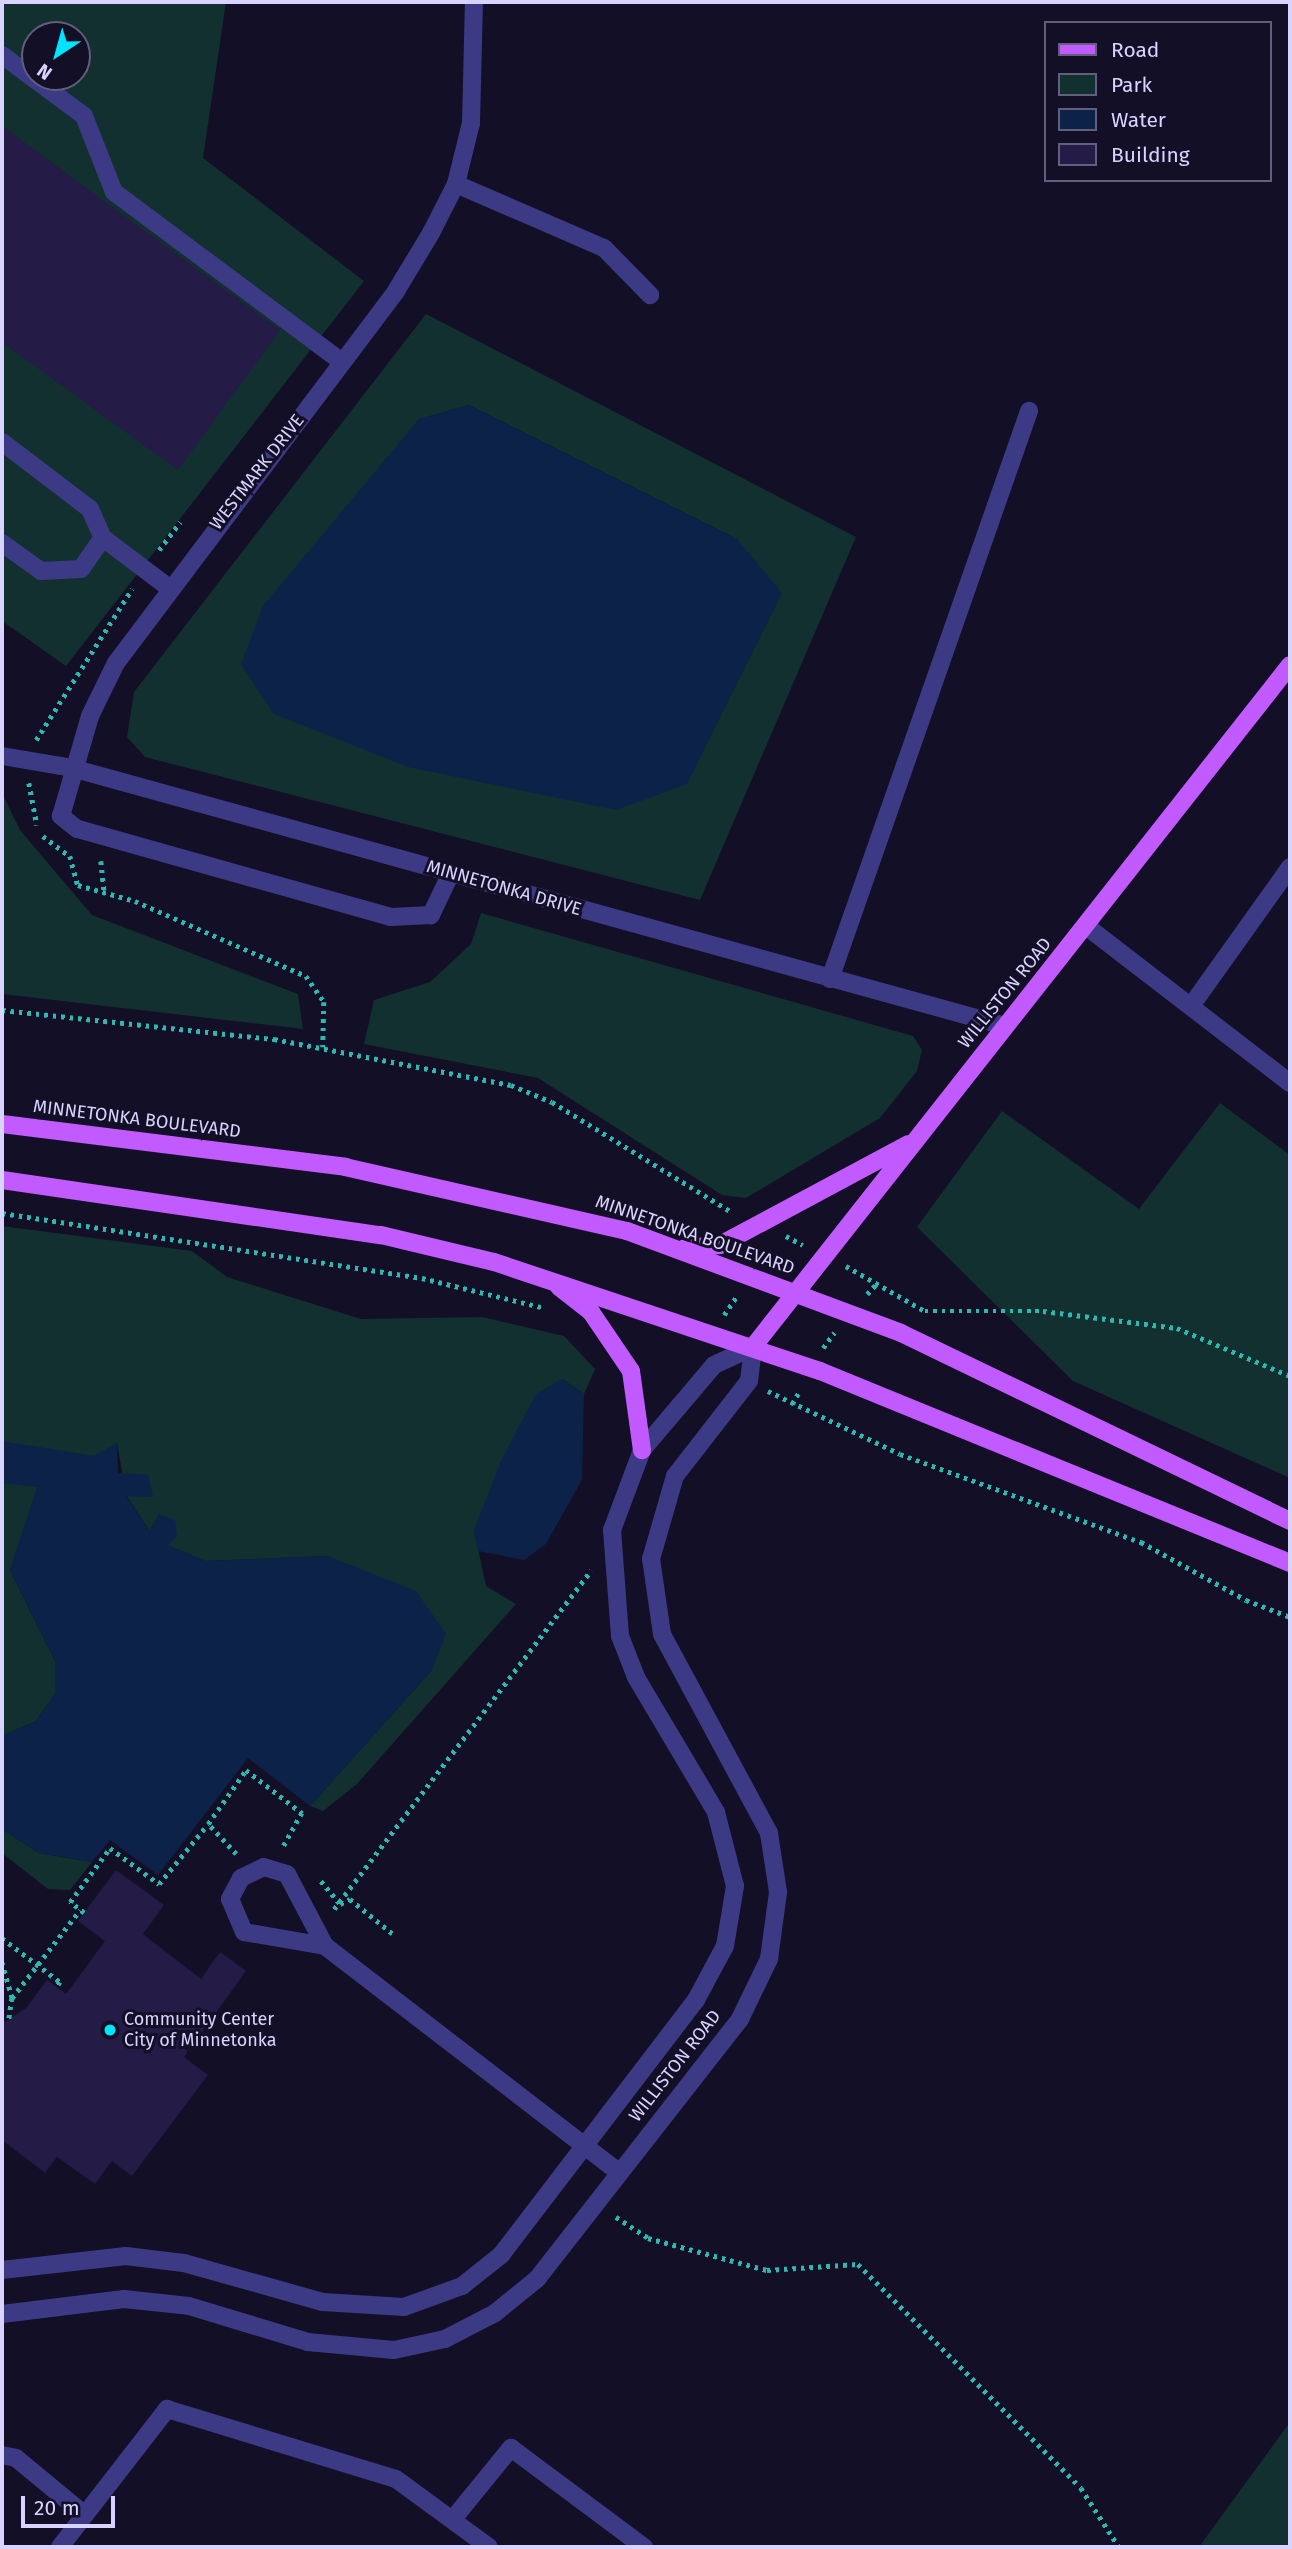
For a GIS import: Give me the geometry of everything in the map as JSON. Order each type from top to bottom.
[{"type":"main road","name":"WILLISTON ROAD","points":[[752,1347],[1290,665]]},
{"type":"main road","name":"MINNETONKA BOULEVARD","points":[[2,1124],[345,1167],[569,1215],[678,1249],[852,1312],[1290,1521]]},
{"type":"main road","points":[[678,1249],[720,1245],[914,1141]]},
{"type":"main road","points":[[2,1180],[381,1236],[548,1279],[812,1368],[1290,1563]]},
{"type":"main road","points":[[548,1279],[591,1312],[615,1342],[631,1371],[642,1450]]},
{"type":"street","name":"WESTMARK DRIVE","points":[[451,873],[431,915],[391,916],[77,829],[61,816],[72,768],[116,663],[168,587],[396,291],[456,184],[471,123],[474,2]]},
{"type":"street","points":[[2,55],[84,116],[114,192],[342,362]]},
{"type":"street","points":[[456,184],[604,247],[650,295]]},
{"type":"street","points":[[830,978],[1029,411]]},
{"type":"street","points":[[2,442],[90,509],[103,538],[168,587]]},
{"type":"street","points":[[2,543],[41,571],[81,569],[103,538]]},
{"type":"street","name":"MINNETONKA DRIVE","points":[[2,756],[72,768],[1005,1026]]},
{"type":"street","points":[[1191,1006],[1290,867]]},
{"type":"street","points":[[1086,926],[1290,1083]]},
{"type":"street","name":"WILLISTON ROAD","points":[[2,2270],[126,2256],[184,2263],[323,2302],[404,2307],[462,2286],[501,2255],[696,2000],[725,1946],[735,1886],[716,1812],[636,1677],[620,1636],[612,1530],[642,1450],[714,1365],[752,1347]]},
{"type":"street","name":"WILLISTON ROAD","points":[[2,2314],[124,2299],[189,2306],[309,2342],[394,2350],[445,2339],[495,2313],[537,2279],[740,2018],[769,1959],[778,1892],[769,1833],[663,1634],[651,1559],[675,1476],[749,1381],[752,1347]]},
{"type":"street","points":[[325,1946],[244,1932],[231,1911],[234,1887],[252,1870],[276,1869],[296,1883],[325,1946],[618,2172]]},
{"type":"street","points":[[60,2547],[167,2409],[396,2479],[489,2547]]},
{"type":"street","points":[[453,2519],[511,2448],[644,2547]]},
{"type":"street","points":[[2,2455],[16,2458],[85,2515]]},
{"type":"path","points":[[38,732],[33,760],[33,818],[43,836],[69,856],[78,885],[135,901],[306,976],[324,1002],[323,1047]]},
{"type":"path","points":[[2,1010],[323,1047],[511,1085],[552,1102],[739,1216]]},
{"type":"path","points":[[2,1213],[422,1278],[556,1314]]},
{"type":"path","points":[[711,1333],[751,1276]]},
{"type":"path","points":[[792,1404],[812,1368],[852,1312],[878,1282],[925,1311],[1043,1311],[1177,1328],[1290,1376]]},
{"type":"path","points":[[775,1395],[900,1454],[1140,1542],[1246,1600],[1290,1616]]},
{"type":"path","points":[[315,1924],[340,1904],[504,1678],[594,1567]]},
{"type":"path","points":[[12,1998],[82,1911],[70,1902],[110,1847],[159,1884],[208,1824],[246,1770],[302,1813],[281,1850]]},
{"type":"path","points":[[208,1824],[236,1854]]},
{"type":"path","points":[[2,1938],[61,1982],[57,1987]]},
{"type":"path","points":[[2,1962],[12,1998],[9,2019]]},
{"type":"path","points":[[626,2224],[648,2238],[767,2270],[858,2264],[1081,2488],[1119,2547]]},
{"type":"green space","points":[[2,2],[226,2],[203,158],[364,281],[66,666],[2,621]]},
{"type":"green space","points":[[426,314],[856,537],[700,900],[145,757],[127,737],[134,692]],"holes":[[[469,405],[737,539],[420,419]]]},
{"type":"green space","points":[[2,793],[20,830],[92,915],[298,994],[303,1029],[2,994]]},
{"type":"green space","points":[[481,913],[913,1036],[922,1050],[917,1071],[880,1118],[746,1198],[722,1195],[538,1078],[364,1044],[374,1000],[430,982],[471,944]]},
{"type":"green space","points":[[1220,1103],[1290,1155],[1290,1478],[1073,1381],[917,1227],[1002,1111],[1139,1209]]},
{"type":"green space","points":[[2,1226],[192,1251],[227,1277],[361,1319],[482,1317],[564,1336],[595,1369],[584,1394],[562,1379],[474,1530],[486,1586],[516,1604],[357,1784],[323,1811],[310,1806],[432,1670],[328,1556],[205,1561],[167,1545],[150,1532],[126,1495],[117,1443],[10,1570],[55,1661],[55,1694],[36,1721],[2,1736]]},
{"type":"green space","points":[[2,1829],[39,1853],[92,1862],[70,1890],[48,1889],[2,1853]]},
{"type":"green space","points":[[1290,2422],[1290,2547],[1199,2547]]},
{"type":"water","points":[[469,405],[737,539],[782,593],[687,784],[616,810],[408,767],[274,714],[241,664],[263,606],[419,419]]},
{"type":"water","points":[[562,1379],[584,1394],[582,1480],[546,1544],[524,1560],[478,1551],[474,1530],[501,1461],[536,1394]]},
{"type":"water","points":[[2,1441],[94,1456],[117,1443],[118,1473],[148,1475],[153,1497],[126,1496],[149,1531],[159,1514],[175,1520],[177,1537],[168,1545],[205,1561],[328,1556],[416,1591],[446,1634],[432,1670],[310,1806],[248,1758],[158,1875],[110,1840],[92,1862],[39,1853],[2,1829],[2,1736],[36,1721],[55,1694],[55,1661],[10,1570],[37,1487],[2,1483]]},
{"type":"building","points":[[2,126],[280,330],[178,470],[2,342]]},
{"type":"building","name":"Community Center City of Minnetonka","points":[[116,1870],[164,1905],[143,1934],[201,1979],[220,1952],[246,1971],[184,2057],[208,2075],[132,2176],[112,2161],[95,2184],[57,2157],[45,2173],[2,2140],[2,2024],[26,2008],[47,1980],[66,1994],[105,1941],[78,1921]]},
{"type":"place","name":"Community Center City of Minnetonka","points":[[110,2030]]}]
